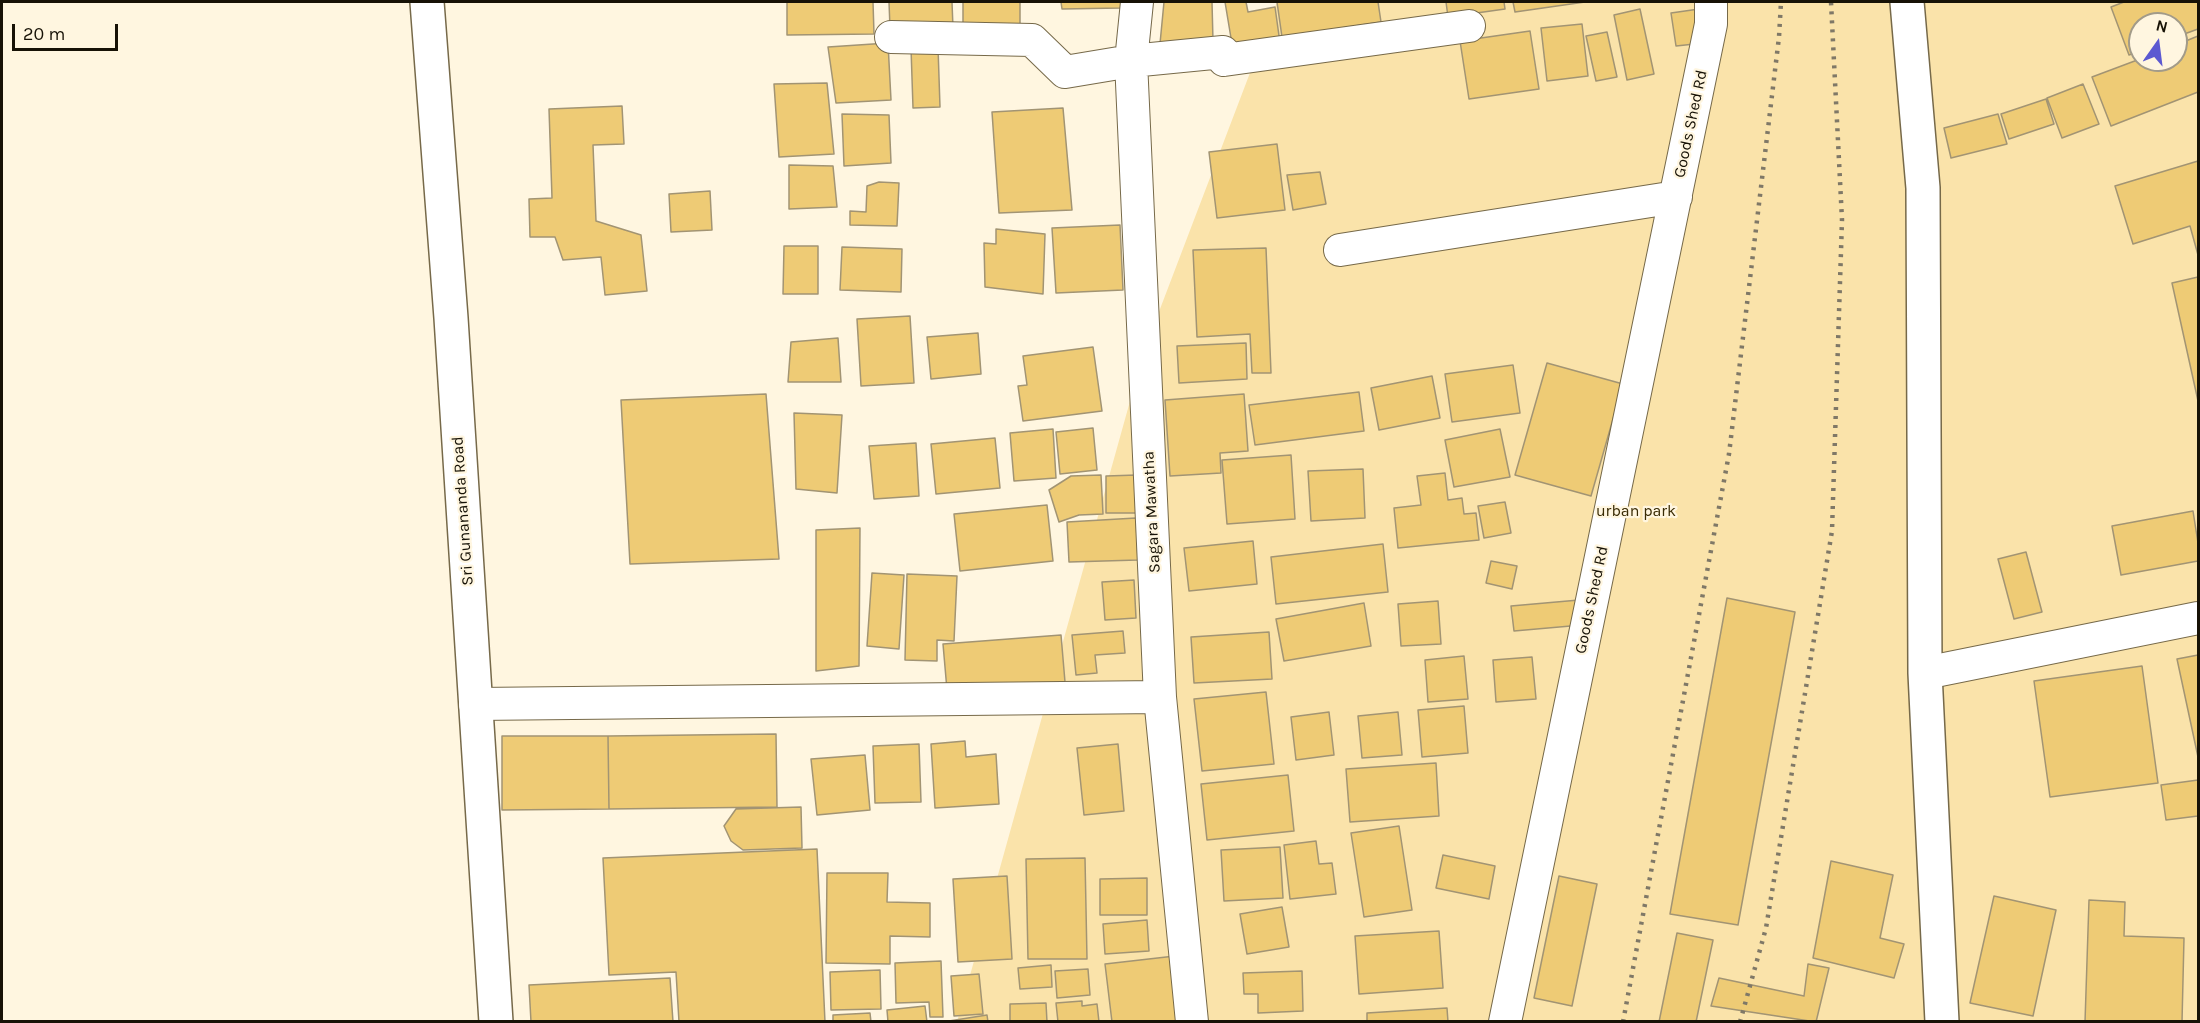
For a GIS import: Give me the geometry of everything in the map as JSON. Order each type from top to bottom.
[{"type":"street","name":"Sri Gunananda Road","points":[[427,2],[451,318],[496,1022]]},
{"type":"street","name":"Sagara Mawatha","points":[[1137,2],[1131,61],[1160,697],[1192,1022]]},
{"type":"street","name":"Goods Shed Rd","points":[[1505,1022],[1711,24],[1711,2]]},
{"type":"street","points":[[1907,2],[1923,188],[1925,672],[1942,1022]]},
{"type":"street","points":[[891,37],[1032,40],[1065,72],[1131,61],[1223,52],[1224,60],[1469,26]]},
{"type":"street","points":[[1340,250],[1676,196]]},
{"type":"street","points":[[1925,672],[2199,618]]},
{"type":"street","points":[[475,704],[1160,697]]},
{"type":"green space","name":"urban park","points":[[1277,2],[2198,2],[2198,1021],[957,1022],[1144,351]]},
{"type":"building","points":[[787,2],[873,2],[874,34],[787,35]]},
{"type":"building","points":[[889,2],[952,2],[953,28],[890,28]]},
{"type":"building","points":[[963,2],[1020,2],[1020,29],[963,29]]},
{"type":"building","points":[[1061,2],[1121,2],[1121,8],[1062,9]]},
{"type":"building","points":[[1164,2],[1212,2],[1213,41],[1159,54]]},
{"type":"building","points":[[1225,2],[1246,2],[1248,12],[1275,7],[1280,43],[1233,50]]},
{"type":"building","points":[[1277,2],[1378,2],[1381,22],[1282,37]]},
{"type":"building","points":[[1446,2],[1504,2],[1505,9],[1448,17]]},
{"type":"building","points":[[1513,2],[1585,2],[1515,12]]},
{"type":"building","points":[[2124,2],[2198,2],[2198,29],[2188,33],[2188,12],[2128,12],[2128,52],[2111,7]]},
{"type":"building","points":[[1640,9],[1654,74],[1627,80],[1614,15]]},
{"type":"building","points":[[1699,9],[1704,43],[1676,46],[1671,13]]},
{"type":"building","points":[[1582,24],[1588,76],[1547,81],[1541,28]]},
{"type":"building","points":[[1530,31],[1539,89],[1469,99],[1460,41]]},
{"type":"building","points":[[1607,32],[1617,77],[1596,81],[1586,36]]},
{"type":"building","points":[[2198,36],[2198,92],[2111,126],[2092,77],[2128,64],[2128,72],[2188,72],[2188,40]]},
{"type":"building","points":[[888,43],[891,100],[836,103],[828,47]]},
{"type":"building","points":[[938,47],[940,107],[913,108],[911,48]]},
{"type":"building","points":[[827,83],[834,154],[779,157],[774,84]]},
{"type":"building","points":[[2083,84],[2099,124],[2062,138],[2047,98]]},
{"type":"building","points":[[2046,99],[2054,124],[2009,139],[2001,114]]},
{"type":"building","points":[[622,106],[624,144],[593,145],[596,221],[641,235],[647,291],[605,295],[601,257],[563,260],[555,237],[530,237],[529,199],[552,198],[549,109]]},
{"type":"building","points":[[1063,108],[1072,210],[999,213],[992,112]]},
{"type":"building","points":[[842,114],[889,115],[891,163],[844,166]]},
{"type":"building","points":[[1998,114],[2007,144],[1951,158],[1944,128]]},
{"type":"building","points":[[1277,144],[1285,210],[1217,218],[1209,152]]},
{"type":"building","points":[[2198,161],[2198,255],[2190,226],[2133,244],[2115,186]]},
{"type":"building","points":[[789,165],[833,166],[837,207],[789,209]]},
{"type":"building","points":[[1320,172],[1326,204],[1293,210],[1287,175]]},
{"type":"building","points":[[879,182],[899,183],[897,226],[850,225],[850,211],[866,212],[867,186]]},
{"type":"building","points":[[710,191],[712,230],[671,232],[669,194]]},
{"type":"building","points":[[1120,225],[1123,290],[1056,293],[1052,228]]},
{"type":"building","points":[[996,229],[1045,234],[1043,294],[985,287],[984,243],[996,244]]},
{"type":"building","points":[[784,246],[818,246],[818,294],[783,294]]},
{"type":"building","points":[[842,247],[902,249],[901,292],[840,290]]},
{"type":"building","points":[[1266,248],[1271,373],[1252,373],[1250,334],[1197,337],[1193,250]]},
{"type":"building","points":[[2198,277],[2198,401],[2172,283]]},
{"type":"building","points":[[910,316],[914,383],[861,386],[857,319]]},
{"type":"building","points":[[978,333],[981,374],[931,379],[927,337]]},
{"type":"building","points":[[838,338],[841,382],[788,382],[791,342]]},
{"type":"building","points":[[1246,343],[1247,379],[1179,383],[1177,346]]},
{"type":"building","points":[[1093,347],[1102,411],[1023,421],[1018,386],[1027,385],[1023,356]]},
{"type":"building","points":[[1547,363],[1623,384],[1591,496],[1515,475]]},
{"type":"building","points":[[1513,365],[1520,413],[1452,422],[1445,374]]},
{"type":"building","points":[[1432,376],[1440,418],[1379,430],[1371,388]]},
{"type":"building","points":[[1359,392],[1364,431],[1255,445],[1249,405]]},
{"type":"building","points":[[766,394],[779,559],[630,564],[621,400]]},
{"type":"building","points":[[1244,394],[1248,451],[1220,453],[1221,473],[1170,476],[1165,400]]},
{"type":"building","points":[[794,413],[842,415],[837,493],[796,489]]},
{"type":"building","points":[[1093,428],[1097,470],[1060,474],[1056,432]]},
{"type":"building","points":[[1053,429],[1056,478],[1014,481],[1010,433]]},
{"type":"building","points":[[1500,429],[1510,477],[1454,487],[1445,440]]},
{"type":"building","points":[[995,438],[1000,488],[936,494],[931,444]]},
{"type":"building","points":[[916,443],[919,496],[874,499],[869,446]]},
{"type":"building","points":[[1291,455],[1295,519],[1227,524],[1222,460]]},
{"type":"building","points":[[1363,469],[1365,518],[1311,521],[1308,471]]},
{"type":"building","points":[[1445,473],[1448,500],[1462,498],[1464,514],[1476,513],[1479,540],[1398,548],[1394,508],[1421,505],[1417,476]]},
{"type":"building","points":[[1101,475],[1103,514],[1079,515],[1059,522],[1049,490],[1071,476]]},
{"type":"building","points":[[1137,475],[1138,513],[1106,513],[1106,476]]},
{"type":"building","points":[[1505,502],[1511,533],[1484,538],[1478,506]]},
{"type":"building","points":[[1047,505],[1053,561],[960,571],[954,514]]},
{"type":"building","points":[[2193,511],[2198,561],[2121,575],[2112,526]]},
{"type":"building","points":[[1136,518],[1138,560],[1069,562],[1067,522]]},
{"type":"building","points":[[860,528],[859,666],[816,671],[816,530]]},
{"type":"building","points":[[1253,541],[1257,584],[1189,591],[1184,548]]},
{"type":"building","points":[[1383,544],[1388,592],[1276,604],[1271,557]]},
{"type":"building","points":[[2026,552],[2042,612],[2014,619],[1998,559]]},
{"type":"building","points":[[1491,561],[1517,566],[1512,589],[1486,583]]},
{"type":"building","points":[[872,573],[904,575],[899,649],[867,646]]},
{"type":"building","points":[[907,574],[957,576],[954,641],[937,640],[937,661],[905,660]]},
{"type":"building","points":[[1134,580],[1136,618],[1105,620],[1102,582]]},
{"type":"building","points":[[1727,598],[1795,612],[1738,925],[1670,914]]},
{"type":"building","points":[[1579,600],[1582,625],[1514,631],[1511,606]]},
{"type":"building","points":[[1438,601],[1441,644],[1401,646],[1398,604]]},
{"type":"building","points":[[1364,603],[1371,646],[1284,661],[1276,619]]},
{"type":"building","points":[[1123,631],[1125,653],[1095,655],[1097,673],[1076,675],[1072,635]]},
{"type":"building","points":[[1269,632],[1272,679],[1194,683],[1191,637]]},
{"type":"building","points":[[1061,635],[1065,682],[947,690],[943,644]]},
{"type":"building","points":[[2198,655],[2198,757],[2177,659]]},
{"type":"building","points":[[1464,656],[1468,699],[1428,702],[1425,660]]},
{"type":"building","points":[[1532,657],[1536,699],[1496,702],[1493,660]]},
{"type":"building","points":[[2142,666],[2158,783],[2050,797],[2034,681]]},
{"type":"building","points":[[1266,692],[1274,764],[1202,771],[1194,699]]},
{"type":"building","points":[[1464,706],[1468,753],[1422,757],[1418,710]]},
{"type":"building","points":[[1329,712],[1334,755],[1296,760],[1291,717]]},
{"type":"building","points":[[1398,712],[1402,755],[1362,758],[1358,716]]},
{"type":"building","points":[[776,734],[777,807],[609,809],[608,736]]},
{"type":"building","points":[[502,736],[608,736],[609,809],[502,810]]},
{"type":"building","points":[[965,741],[966,757],[996,754],[999,804],[935,808],[931,744]]},
{"type":"building","points":[[919,744],[921,802],[875,803],[873,746]]},
{"type":"building","points":[[1118,744],[1124,811],[1084,815],[1077,748]]},
{"type":"building","points":[[865,755],[870,810],[817,815],[811,759]]},
{"type":"building","points":[[1436,763],[1439,816],[1350,822],[1346,769]]},
{"type":"building","points":[[1288,775],[1294,831],[1207,840],[1201,784]]},
{"type":"building","points":[[2198,780],[2198,816],[2166,820],[2161,785]]},
{"type":"building","points":[[801,807],[802,848],[743,850],[731,841],[724,826],[736,809]]},
{"type":"building","points":[[1399,826],[1412,910],[1364,917],[1351,833]]},
{"type":"building","points":[[1316,841],[1319,864],[1332,863],[1336,894],[1290,899],[1284,845]]},
{"type":"building","points":[[1280,847],[1283,898],[1224,901],[1221,850]]},
{"type":"building","points":[[817,849],[825,1022],[679,1022],[676,972],[609,975],[603,858]]},
{"type":"building","points":[[1443,855],[1495,866],[1489,899],[1436,888]]},
{"type":"building","points":[[1085,858],[1087,959],[1028,959],[1026,859]]},
{"type":"building","points":[[1831,861],[1893,875],[1880,938],[1904,944],[1894,978],[1813,958]]},
{"type":"building","points":[[827,873],[888,873],[887,902],[930,903],[930,937],[890,936],[890,964],[826,963]]},
{"type":"building","points":[[1007,876],[1012,959],[958,962],[953,879]]},
{"type":"building","points":[[1559,876],[1597,884],[1572,1006],[1534,998]]},
{"type":"building","points":[[1147,878],[1147,915],[1100,915],[1100,879]]},
{"type":"building","points":[[1994,896],[2056,910],[2033,1016],[1970,1003]]},
{"type":"building","points":[[2089,900],[2125,902],[2124,936],[2184,938],[2182,1022],[2085,1022]]},
{"type":"building","points":[[1282,907],[1289,947],[1247,954],[1240,914]]},
{"type":"building","points":[[1147,920],[1149,951],[1105,954],[1103,924]]},
{"type":"building","points":[[1439,931],[1443,988],[1359,994],[1355,936]]},
{"type":"building","points":[[1677,933],[1713,940],[1696,1022],[1659,1022]]},
{"type":"building","points":[[1175,956],[1182,1022],[1112,1022],[1105,964]]},
{"type":"building","points":[[941,961],[943,1017],[930,1017],[929,1002],[896,1003],[895,963]]},
{"type":"building","points":[[1808,964],[1829,968],[1816,1022],[1711,1006],[1719,978],[1804,996]]},
{"type":"building","points":[[1051,965],[1052,987],[1020,989],[1018,968]]},
{"type":"building","points":[[1088,969],[1090,995],[1057,998],[1055,971]]},
{"type":"building","points":[[880,970],[881,1009],[831,1010],[830,972]]},
{"type":"building","points":[[1302,971],[1303,1011],[1258,1013],[1258,994],[1244,994],[1243,973]]},
{"type":"building","points":[[979,974],[983,1014],[954,1016],[951,976]]},
{"type":"building","points":[[670,978],[673,1022],[531,1022],[529,985]]},
{"type":"building","points":[[1082,1001],[1082,1006],[1097,1004],[1099,1022],[1058,1022],[1056,1003]]},
{"type":"building","points":[[1046,1003],[1047,1022],[1010,1022],[1010,1004]]},
{"type":"building","points":[[925,1006],[927,1022],[888,1022],[887,1010]]},
{"type":"building","points":[[1447,1008],[1448,1022],[1367,1022],[1367,1013]]},
{"type":"building","points":[[870,1013],[871,1022],[833,1022],[833,1015]]},
{"type":"building","points":[[987,1015],[988,1022],[949,1021]]},
{"type":"railway","points":[[1623,1022],[1729,454],[1779,37],[1781,2]]},
{"type":"railway","points":[[1740,1022],[1766,928],[1832,531],[1842,220],[1831,2]]}]
